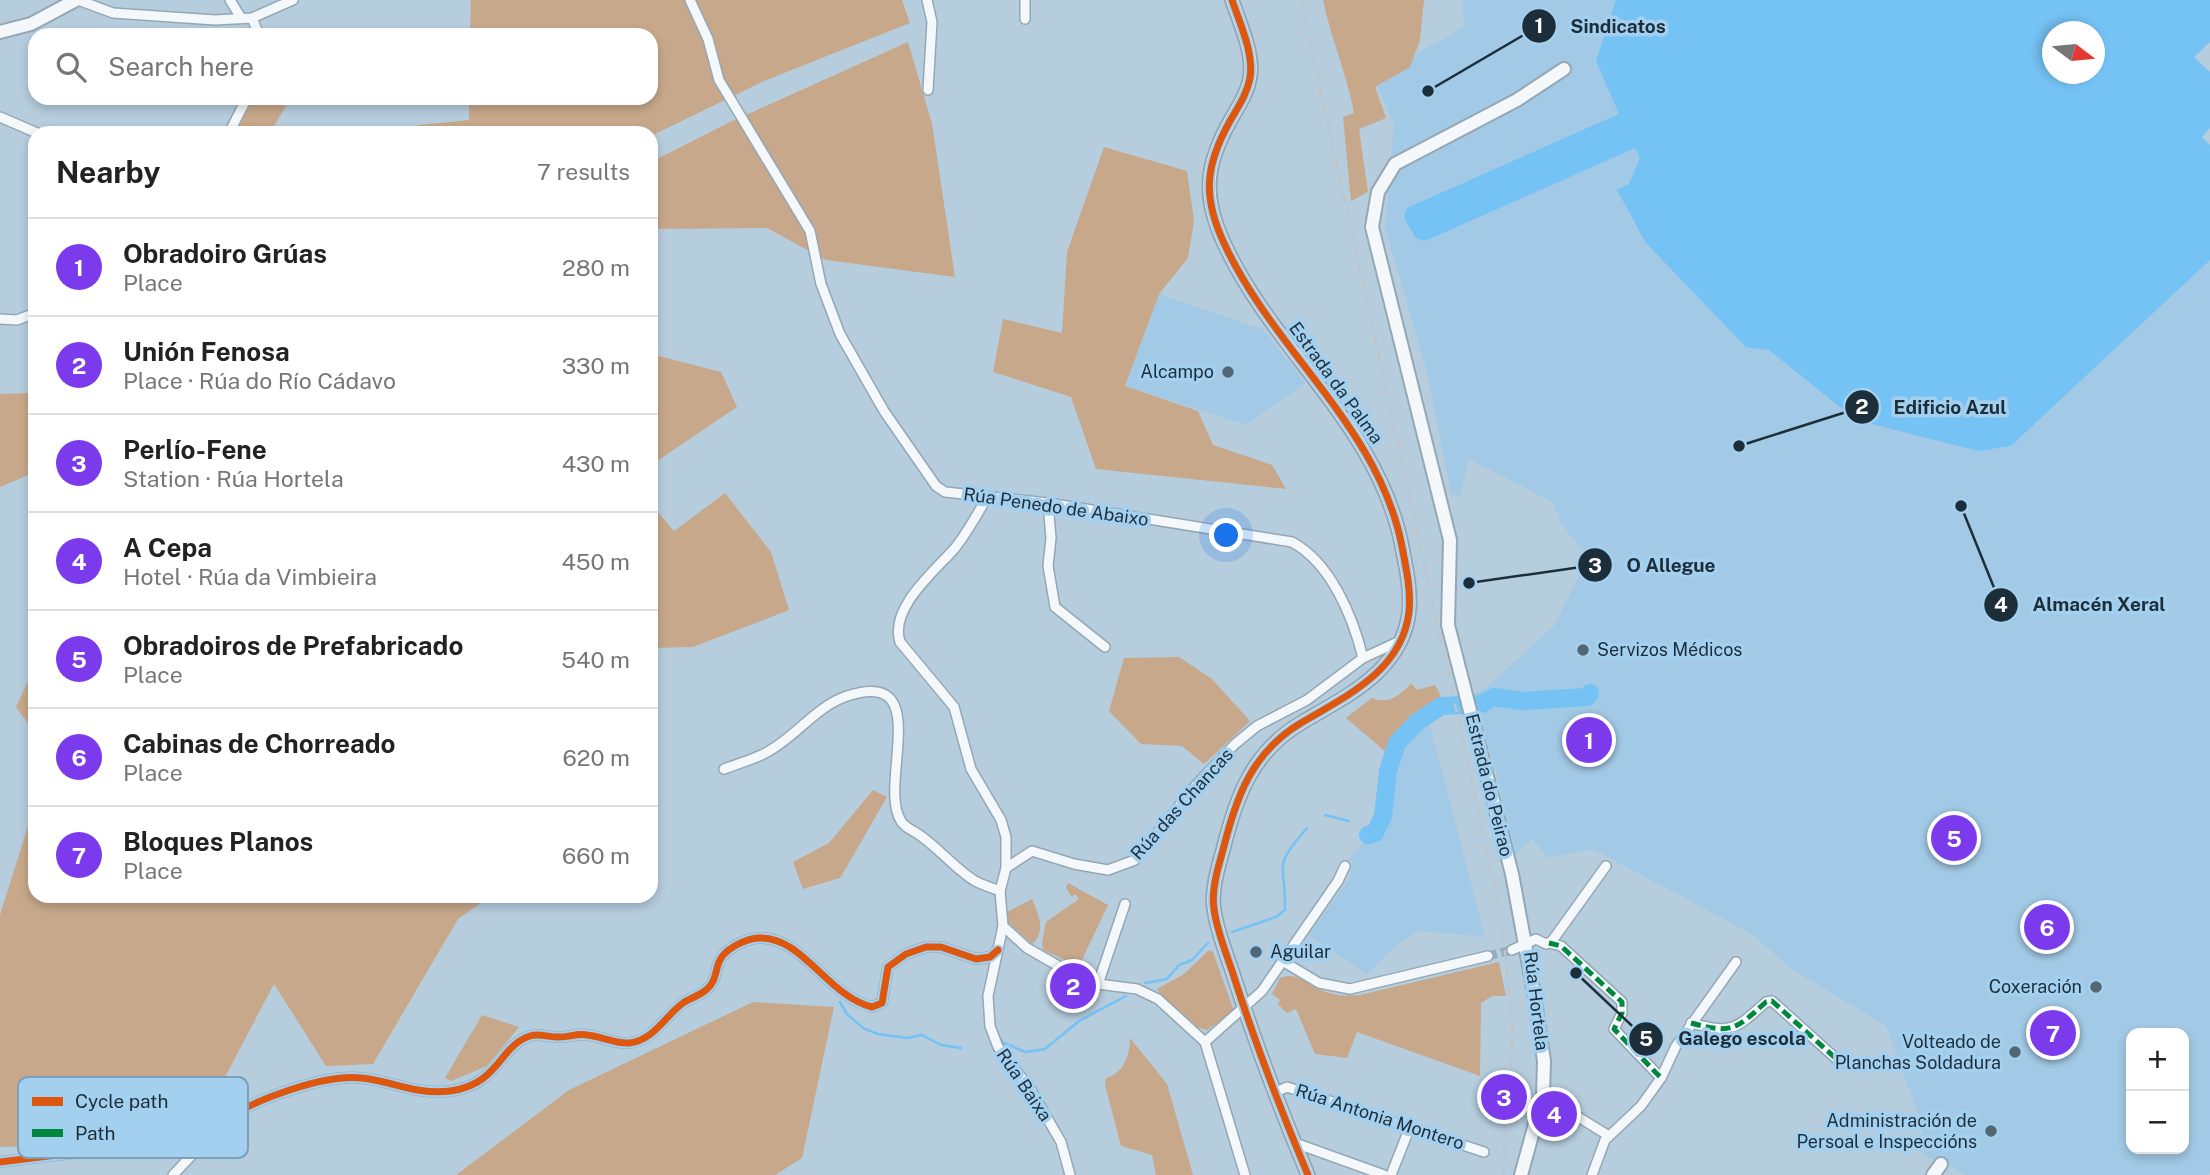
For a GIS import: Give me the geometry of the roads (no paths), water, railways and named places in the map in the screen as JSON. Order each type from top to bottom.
[{"type":"street","points":[[0,32],[31,24],[77,0],[113,13],[215,20],[252,18],[293,0]]},
{"type":"street","points":[[230,0],[241,18]]},
{"type":"street","name":"Rúa Penedo de Abaixo","points":[[690,0],[708,39],[719,80],[810,231],[832,317],[884,411],[936,486],[945,492],[1048,503],[1292,542],[1305,549],[1319,564],[1356,630],[1363,658]]},
{"type":"street","points":[[926,0],[932,22],[928,90]]},
{"type":"street","points":[[1025,0],[1025,19]]},
{"type":"street","name":"Estrada da Palma","points":[[1232,0],[1248,54],[1250,75],[1243,98],[1214,149],[1210,166],[1210,204],[1215,222],[1236,268],[1363,443],[1385,488],[1401,537],[1410,589],[1403,639],[1388,661],[1369,680],[1276,740],[1247,776],[1232,814],[1213,894],[1221,936],[1244,1008],[1308,1175]]},
{"type":"street","points":[[252,18],[257,28]]},
{"type":"street","name":"Estrada do Peirao","points":[[1519,948],[1512,874],[1448,625],[1450,540],[1373,227],[1378,192],[1395,164],[1517,100],[1564,69]]},
{"type":"street","points":[[233,126],[243,105]]},
{"type":"street","points":[[0,117],[28,129]]},
{"type":"street","points":[[0,319],[17,320],[28,316]]},
{"type":"street","points":[[724,768],[770,751],[845,696],[858,693],[886,696],[894,701],[898,711],[899,748],[893,776],[901,821],[974,881],[1000,891],[1006,868],[1006,836],[1002,820],[971,769],[954,707],[900,642],[897,634],[904,611],[922,582],[955,547],[987,498]]},
{"type":"street","points":[[1048,503],[1051,538],[1048,566],[1055,607],[1105,647]]},
{"type":"street","name":"Rúa das Chancas","points":[[1006,868],[1032,850],[1074,864],[1108,870],[1135,860],[1196,785],[1235,744],[1257,726],[1307,699],[1363,658],[1403,639]]},
{"type":"street","points":[[1205,1042],[1262,991],[1338,881],[1345,866]]},
{"type":"street","name":"Rúa Hortela","points":[[1521,1175],[1543,1095],[1544,1061],[1519,948],[1536,939],[1549,943],[1606,866]]},
{"type":"street","name":"Rúa Baixa","points":[[1000,891],[1003,926],[988,996],[990,1026],[998,1047],[1031,1090],[1061,1142],[1070,1175]]},
{"type":"street","points":[[1098,984],[1125,904]]},
{"type":"street","points":[[1003,926],[1027,948],[1098,984],[1137,989],[1158,999],[1205,1042],[1245,1175]]},
{"type":"street","points":[[248,1106],[329,1080],[358,1077],[401,1089],[425,1091],[467,1088],[490,1073],[519,1041],[536,1034],[556,1037],[587,1034],[629,1043],[647,1037],[671,1013],[707,990],[715,979],[722,957],[749,940],[770,939],[799,953],[818,968],[841,994],[873,1007],[883,1003],[888,967],[906,954],[941,947],[976,959],[990,957],[998,950]]},
{"type":"street","points":[[1549,943],[1561,946],[1622,1002],[1622,1013],[1614,1029],[1661,1078]]},
{"type":"street","points":[[1284,962],[1319,983],[1350,989],[1488,956]]},
{"type":"street","points":[[1592,1175],[1609,1136],[1641,1105],[1661,1078],[1675,1046],[1736,962]]},
{"type":"street","points":[[1691,1023],[1722,1031],[1738,1028],[1766,1002],[1772,1001],[1841,1063]]},
{"type":"street","name":"Rúa Antonia Montero","points":[[1276,1092],[1287,1087],[1484,1152]]},
{"type":"street","points":[[1543,1095],[1609,1136]]},
{"type":"street","points":[[1391,1175],[1410,1127]]},
{"type":"street","points":[[1295,1143],[1384,1175]]},
{"type":"street","points":[[0,1162],[32,1158]]},
{"type":"street","points":[[173,1175],[189,1158]]},
{"type":"street","points":[[1933,1175],[1941,1164],[1941,1175]]},
{"type":"water","points":[[1616,0],[2210,0],[2210,42],[2194,57],[2210,72],[2210,128],[2202,137],[2210,145],[2210,260],[2011,446],[1979,451],[1856,420],[1769,350],[1746,347],[1646,243],[1617,190],[1629,184],[1640,158],[1635,148],[1425,241],[1416,238],[1404,218],[1407,208],[1619,114],[1596,61]]},
{"type":"waterway","points":[[1368,835],[1375,833],[1383,816],[1388,771],[1397,743],[1417,722],[1441,706],[1482,704],[1494,697],[1522,701],[1587,697],[1590,693]]},
{"type":"waterway","points":[[1325,815],[1349,821]]},
{"type":"waterway","points":[[1232,932],[1276,917],[1285,910],[1284,859],[1307,828]]},
{"type":"waterway","points":[[1145,983],[1167,979],[1179,965],[1192,960],[1208,943]]},
{"type":"waterway","points":[[1002,1042],[1025,1052],[1045,1049],[1079,1021],[1126,996]]},
{"type":"waterway","points":[[840,1002],[847,1014],[863,1028],[878,1034],[907,1038],[922,1035],[941,1045],[961,1048]]},
{"type":"tunnel","points":[[1488,956],[1512,950]]},
{"type":"railway","points":[[1301,0],[1501,915],[1513,1027],[1503,1175]]},
{"type":"place","name":"Sindicatos","points":[[1428,91]]},
{"type":"place","name":"Alcampo","points":[[1228,372]]},
{"type":"place","name":"Edificio Azul","points":[[1739,446]]},
{"type":"place","name":"Almacén Xeral","points":[[1961,506]]},
{"type":"place","name":"O Allegue","points":[[1469,583]]},
{"type":"place","name":"Servizos Médicos","points":[[1583,650]]},
{"type":"place","name":"Obradoiro Grúas","points":[[1589,740]]},
{"type":"place","name":"Obradoiros de Prefabricado","points":[[1954,838]]},
{"type":"place","name":"Cabinas de Chorreado","points":[[2047,927]]},
{"type":"place","name":"Aguilar","points":[[1256,952]]},
{"type":"place","name":"Galego escola","points":[[1576,973]]},
{"type":"place","name":"Unión Fenosa","points":[[1073,986]]},
{"type":"place","name":"Coxeración","points":[[2096,987]]},
{"type":"place","name":"Bloques Planos","points":[[2053,1033]]},
{"type":"place","name":"Volteado de Planchas Soldadura","points":[[2015,1052]]},
{"type":"place","name":"Perlío-Fene","points":[[1504,1097]]},
{"type":"place","name":"A Cepa","points":[[1554,1114]]},
{"type":"place","name":"Administración de Persoal e Inspeccións","points":[[1991,1131]]}]
